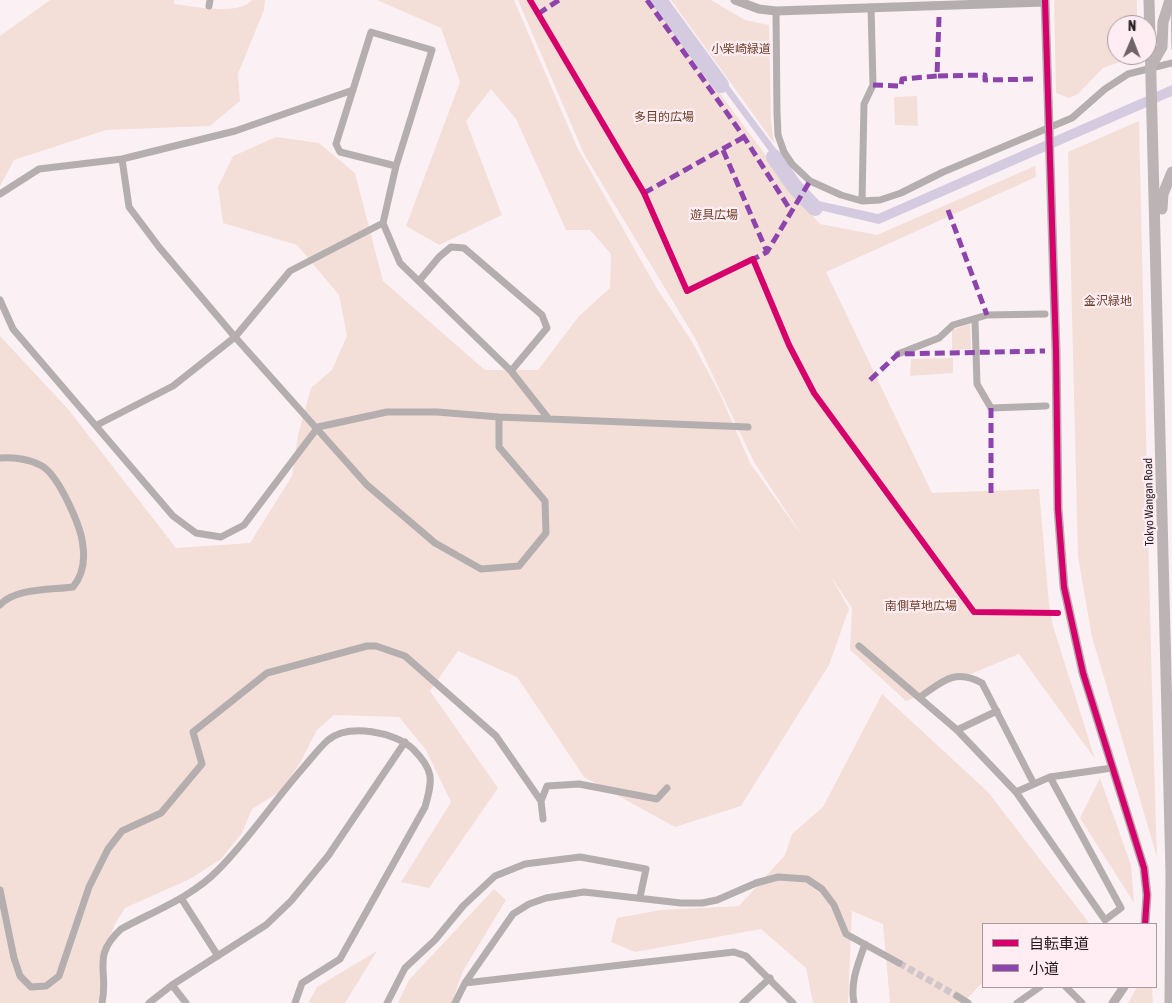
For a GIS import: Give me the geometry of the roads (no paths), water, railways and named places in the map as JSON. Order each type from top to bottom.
[{"type":"highway","name":"Tokyo Wangan Road","points":[[1149,0],[1169,643],[1170,1003]]},
{"type":"highway","points":[[1151,66],[1162,46],[1163,22],[1170,0]]},
{"type":"highway","points":[[1158,290],[1161,266],[1163,194],[1172,172]]},
{"type":"street","points":[[735,0],[759,9],[776,11],[1045,1],[1056,351],[1058,509],[1064,588],[1083,673],[1144,868],[1147,894],[1145,923]]},
{"type":"street","points":[[862,201],[864,104],[873,86],[871,8]]},
{"type":"street","points":[[776,11],[777,120],[778,135],[784,152],[792,164],[810,181],[841,195],[862,201],[880,200],[901,193],[1050,126],[1072,118],[1105,88],[1128,74],[1151,66],[1172,63]]},
{"type":"street","points":[[396,166],[340,152],[336,144],[371,32],[432,50],[396,166],[383,223],[400,263],[511,372],[548,418]]},
{"type":"street","points":[[0,194],[39,169],[122,159],[235,131],[353,90]]},
{"type":"street","points":[[122,159],[129,207],[159,247],[235,336],[318,427],[367,485],[435,543],[481,569],[519,566],[546,533],[545,501],[499,447],[500,417]]},
{"type":"street","points":[[97,425],[173,386],[235,336],[290,271],[383,223]]},
{"type":"street","points":[[419,281],[439,257],[451,247],[464,248],[542,315],[546,328],[511,372]]},
{"type":"street","points":[[0,300],[13,329],[173,516],[196,533],[221,537],[244,525],[318,427],[387,412],[437,412],[500,417],[748,427]]},
{"type":"street","points":[[898,354],[940,338],[952,325],[975,320],[987,315],[1045,314]]},
{"type":"street","points":[[975,320],[977,384],[991,408],[1046,406]]},
{"type":"street","points":[[0,458],[23,459],[42,466],[53,477],[81,535],[83,548],[82,572],[72,587],[19,594],[5,599],[0,605]]},
{"type":"street","points":[[0,890],[20,976],[31,987],[46,986],[59,976],[88,887],[108,849],[122,831],[161,813],[202,764],[194,732],[267,673],[367,646],[376,646],[405,656],[496,736],[541,801]]},
{"type":"street","points":[[859,646],[957,730],[1016,792],[1105,920],[1121,908],[1050,777]]},
{"type":"street","points":[[920,697],[949,677],[970,676],[982,683],[1034,784]]},
{"type":"street","points":[[957,730],[997,712]]},
{"type":"street","points":[[102,1003],[102,961],[105,948],[111,938],[121,929],[181,898],[218,871],[292,780],[329,739],[348,733],[368,731],[382,733],[405,742],[424,761],[431,773],[430,790],[425,807],[340,960],[302,983],[296,1003]]},
{"type":"street","points":[[148,1003],[172,985],[266,925],[292,901],[328,856],[405,742]]},
{"type":"street","points":[[1016,792],[1050,777],[1112,768]]},
{"type":"street","points":[[543,820],[541,801],[547,786],[579,784],[657,799],[667,788]]},
{"type":"street","points":[[387,1003],[405,968],[435,940],[463,906],[495,876],[525,864],[580,857],[646,869],[640,897]]},
{"type":"street","points":[[456,1003],[465,983],[513,914],[529,904],[546,898],[584,892],[681,903],[702,903],[717,900],[756,883],[778,877],[807,879],[822,888],[834,905],[846,934],[899,963]]},
{"type":"street","points":[[181,898],[218,956]]},
{"type":"street","points":[[854,1003],[853,978],[865,944]]},
{"type":"street","points":[[465,983],[718,952],[734,952],[746,956],[793,1003]]},
{"type":"street","points":[[743,1003],[770,978]]},
{"type":"street","points":[[172,985],[186,1003]]},
{"type":"street","points":[[1017,1003],[1039,988]]},
{"type":"street","points":[[1067,988],[1082,1003]]},
{"type":"street","points":[[1113,1003],[1123,988]]},
{"type":"street","points":[[957,996],[968,1003]]},
{"type":"waterway","points":[[659,0],[721,85]]},
{"type":"waterway","points":[[774,157],[794,186],[815,208]]},
{"type":"tunnel","points":[[899,963],[957,996]]},
{"type":"tram line","points":[[1171,0],[1172,49]]},
{"type":"park label","name":"小柴崎緑道","points":[[741,49]]},
{"type":"park label","name":"多目的広場","points":[[664,117]]},
{"type":"park label","name":"遊具広場","points":[[714,215]]},
{"type":"park label","name":"金沢緑地","points":[[1108,301]]},
{"type":"park label","name":"南側草地広場","points":[[921,606]]}]
